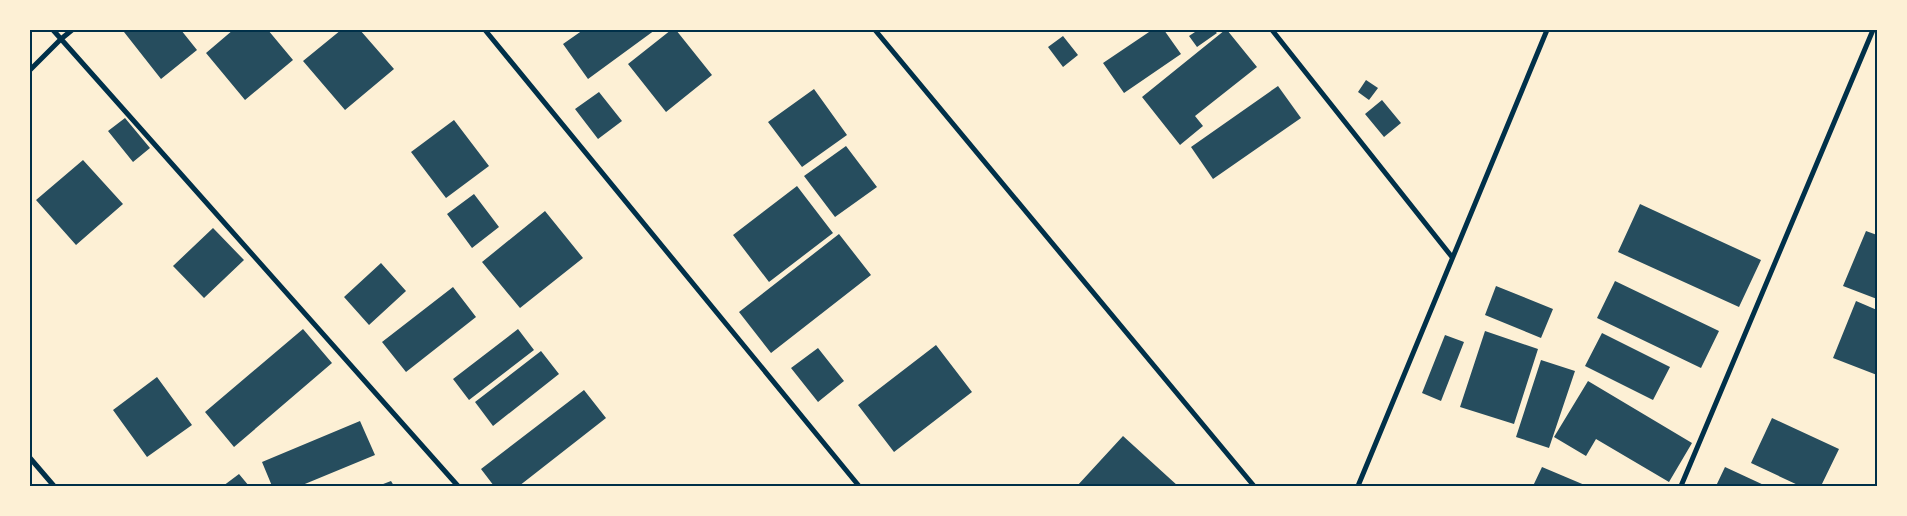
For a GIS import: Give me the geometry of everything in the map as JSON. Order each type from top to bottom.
[{"type":"street","points":[[53,30],[458,486]]},
{"type":"street","points":[[30,70],[72,30]]},
{"type":"street","points":[[486,30],[860,486]]},
{"type":"street","points":[[875,30],[1254,486]]},
{"type":"street","points":[[1272,30],[1452,257]]},
{"type":"street","points":[[1358,486],[1547,30]]},
{"type":"street","points":[[1681,486],[1873,30]]},
{"type":"street","points":[[30,458],[54,486]]},
{"type":"building","points":[[127,30],[181,30],[197,50],[161,79],[124,32]]},
{"type":"building","points":[[233,30],[268,30],[293,60],[245,100],[206,53]]},
{"type":"building","points":[[341,30],[360,30],[394,69],[345,110],[303,61]]},
{"type":"building","points":[[583,30],[655,30],[588,79],[563,44]]},
{"type":"building","points":[[671,30],[676,30],[712,75],[666,112],[628,64]]},
{"type":"building","points":[[1152,30],[1164,30],[1181,54],[1124,93],[1103,63]]},
{"type":"building","points":[[1198,30],[1214,30],[1217,33],[1197,47],[1189,36]]},
{"type":"building","points":[[1227,30],[1257,67],[1195,116],[1203,126],[1180,145],[1142,97]]},
{"type":"building","points":[[1063,36],[1078,55],[1063,67],[1048,47]]},
{"type":"building","points":[[1366,80],[1378,88],[1369,100],[1358,92]]},
{"type":"building","points":[[1278,86],[1301,118],[1213,179],[1191,147]]},
{"type":"building","points":[[814,89],[847,135],[802,167],[768,122]]},
{"type":"building","points":[[599,92],[622,121],[598,139],[575,109]]},
{"type":"building","points":[[1382,100],[1401,123],[1384,137],[1365,114]]},
{"type":"building","points":[[125,118],[150,148],[133,162],[108,131]]},
{"type":"building","points":[[454,120],[489,166],[446,198],[411,152]]},
{"type":"building","points":[[846,146],[877,187],[835,217],[804,176]]},
{"type":"building","points":[[83,160],[123,204],[76,245],[36,200]]},
{"type":"building","points":[[797,186],[833,233],[769,282],[733,235]]},
{"type":"building","points":[[474,194],[499,227],[472,248],[447,214]]},
{"type":"building","points":[[1640,204],[1761,260],[1739,307],[1618,252]]},
{"type":"building","points":[[545,211],[583,258],[520,308],[482,262]]},
{"type":"building","points":[[213,228],[244,260],[204,298],[173,266]]},
{"type":"building","points":[[1866,231],[1877,235],[1877,299],[1843,286]]},
{"type":"building","points":[[839,234],[871,275],[771,353],[739,312]]},
{"type":"building","points":[[381,263],[406,291],[369,325],[344,297]]},
{"type":"building","points":[[1615,281],[1719,331],[1701,368],[1597,318]]},
{"type":"building","points":[[1496,286],[1553,309],[1541,338],[1485,315]]},
{"type":"building","points":[[453,287],[476,317],[406,372],[382,342]]},
{"type":"building","points":[[1856,301],[1877,310],[1877,375],[1833,358]]},
{"type":"building","points":[[303,329],[332,363],[234,447],[205,412]]},
{"type":"building","points":[[518,329],[534,350],[469,400],[453,379]]},
{"type":"building","points":[[1485,331],[1538,349],[1514,424],[1460,407]]},
{"type":"building","points":[[1602,333],[1670,367],[1653,400],[1585,366]]},
{"type":"building","points":[[1445,335],[1464,342],[1441,401],[1422,393]]},
{"type":"building","points":[[936,345],[972,392],[894,452],[858,405]]},
{"type":"building","points":[[818,348],[844,381],[818,402],[791,368]]},
{"type":"building","points":[[541,351],[559,374],[493,426],[475,402]]},
{"type":"building","points":[[1541,360],[1575,371],[1549,448],[1516,437]]},
{"type":"building","points":[[157,377],[192,425],[147,457],[113,410]]},
{"type":"building","points":[[1588,381],[1692,443],[1669,482],[1596,439],[1586,456],[1554,437]]},
{"type":"building","points":[[584,390],[606,418],[519,486],[494,486],[481,469]]},
{"type":"building","points":[[1772,418],[1839,449],[1821,486],[1800,486],[1751,463]]},
{"type":"building","points":[[360,421],[375,455],[300,486],[272,486],[262,462]]},
{"type":"building","points":[[1123,436],[1178,486],[1077,486]]},
{"type":"building","points":[[1542,467],[1587,486],[1533,486]]},
{"type":"building","points":[[1725,467],[1766,486],[1716,486]]},
{"type":"building","points":[[239,474],[249,486],[223,486]]},
{"type":"building","points":[[391,481],[394,486],[378,486]]}]
